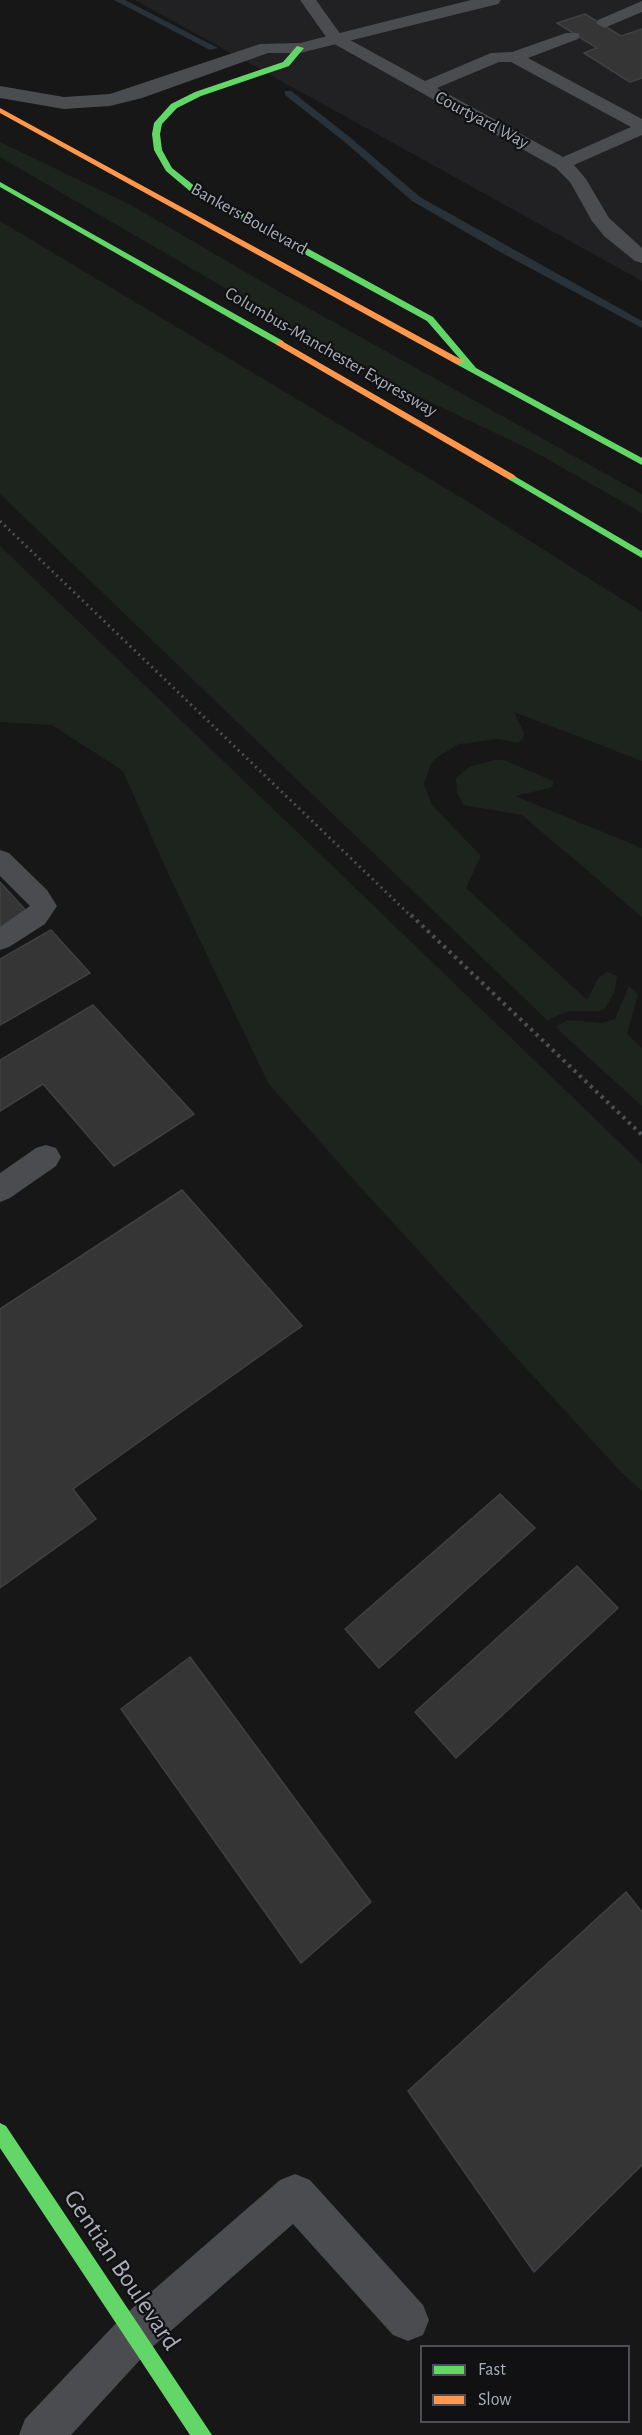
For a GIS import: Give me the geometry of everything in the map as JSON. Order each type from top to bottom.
[{"type":"main road","name":"Bankers Boulevard","points":[[300,48],[286,64],[198,94],[174,106],[158,123],[156,134],[158,150],[169,169],[194,190],[430,320],[472,368]]},
{"type":"main road","points":[[0,110],[642,462]]},
{"type":"main road","name":"Columbus-Manchester Expressway","points":[[0,184],[424,425],[642,555]]},
{"type":"main road","name":"Gentian Boulevard","points":[[0,2132],[202,2435]]},
{"type":"street","name":"Bankers Boulevard","points":[[0,92],[64,103],[110,100],[135,94],[266,48],[300,48],[492,0]]},
{"type":"lane","name":"Courtyard Way","points":[[308,0],[335,39],[562,164],[577,178],[611,232],[642,256]]},
{"type":"lane","points":[[604,23],[642,6]]},
{"type":"lane","points":[[422,88],[497,57],[514,57],[572,36]]},
{"type":"lane","points":[[514,57],[642,128]]},
{"type":"lane","points":[[562,164],[642,128]]},
{"type":"lane","points":[[0,860],[38,897],[44,906],[36,917],[0,940]]},
{"type":"lane","points":[[0,1189],[46,1157]]},
{"type":"lane","points":[[41,2435],[135,2334],[296,2195],[408,2320]]},
{"type":"path","points":[[0,521],[642,1135]]},
{"type":"shaded area","points":[[135,0],[642,0],[642,281]]},
{"type":"shaded area","points":[[0,142],[131,205],[278,291],[642,494],[642,513],[533,451],[378,377],[0,157]]},
{"type":"shaded area","points":[[0,221],[470,503],[642,612],[642,761],[514,712],[524,733],[522,740],[518,743],[498,739],[459,744],[436,758],[430,766],[424,784],[432,805],[481,856],[466,888],[587,1000],[599,977],[607,972],[617,976],[614,993],[605,1009],[569,1011],[547,1020],[0,494]]},
{"type":"shaded area","points":[[0,546],[642,1164],[642,1491],[621,1472],[268,1083],[167,871],[123,771],[52,725],[0,722]]},
{"type":"shaded area","points":[[494,760],[504,760],[553,781],[550,788],[515,796],[642,848],[642,917],[522,815],[464,805],[457,793],[456,778],[469,767]]},
{"type":"shaded area","points":[[629,986],[638,994],[627,1034],[642,1048],[642,1106],[555,1027],[568,1020],[602,1023],[615,1019]]},
{"type":"building","points":[[585,14],[621,36],[642,29],[642,78],[630,82],[584,53],[597,48],[557,23]]},
{"type":"building","points":[[0,882],[30,915],[0,931]]},
{"type":"building","points":[[51,930],[90,973],[0,1025],[0,959]]},
{"type":"building","points":[[93,1005],[194,1114],[114,1166],[43,1084],[0,1111],[0,1060]]},
{"type":"building","points":[[182,1190],[302,1326],[73,1489],[96,1519],[0,1588],[0,1309]]},
{"type":"building","points":[[500,1494],[535,1528],[379,1668],[345,1629]]},
{"type":"building","points":[[577,1566],[618,1608],[456,1758],[415,1712]]},
{"type":"building","points":[[190,1657],[371,1902],[301,1963],[121,1709]]},
{"type":"building","points":[[626,1892],[642,1912],[642,2165],[534,2272],[408,2091]]},
{"type":"waterway","points":[[118,0],[213,48]]},
{"type":"waterway","points":[[288,93],[349,141],[416,199],[642,325]]},
{"type":"traffic: fast","points":[[300,48],[286,64],[198,94],[174,106],[158,123],[156,134],[158,150],[169,169],[194,190],[430,319],[472,368]]},
{"type":"traffic: fast","points":[[0,184],[280,343]]},
{"type":"traffic: fast","points":[[459,362],[642,462]]},
{"type":"traffic: fast","points":[[511,477],[642,555]]},
{"type":"traffic: fast","points":[[0,2132],[202,2435]]},
{"type":"traffic: slow","points":[[0,110],[459,362]]},
{"type":"traffic: slow","points":[[280,343],[511,477]]}]
